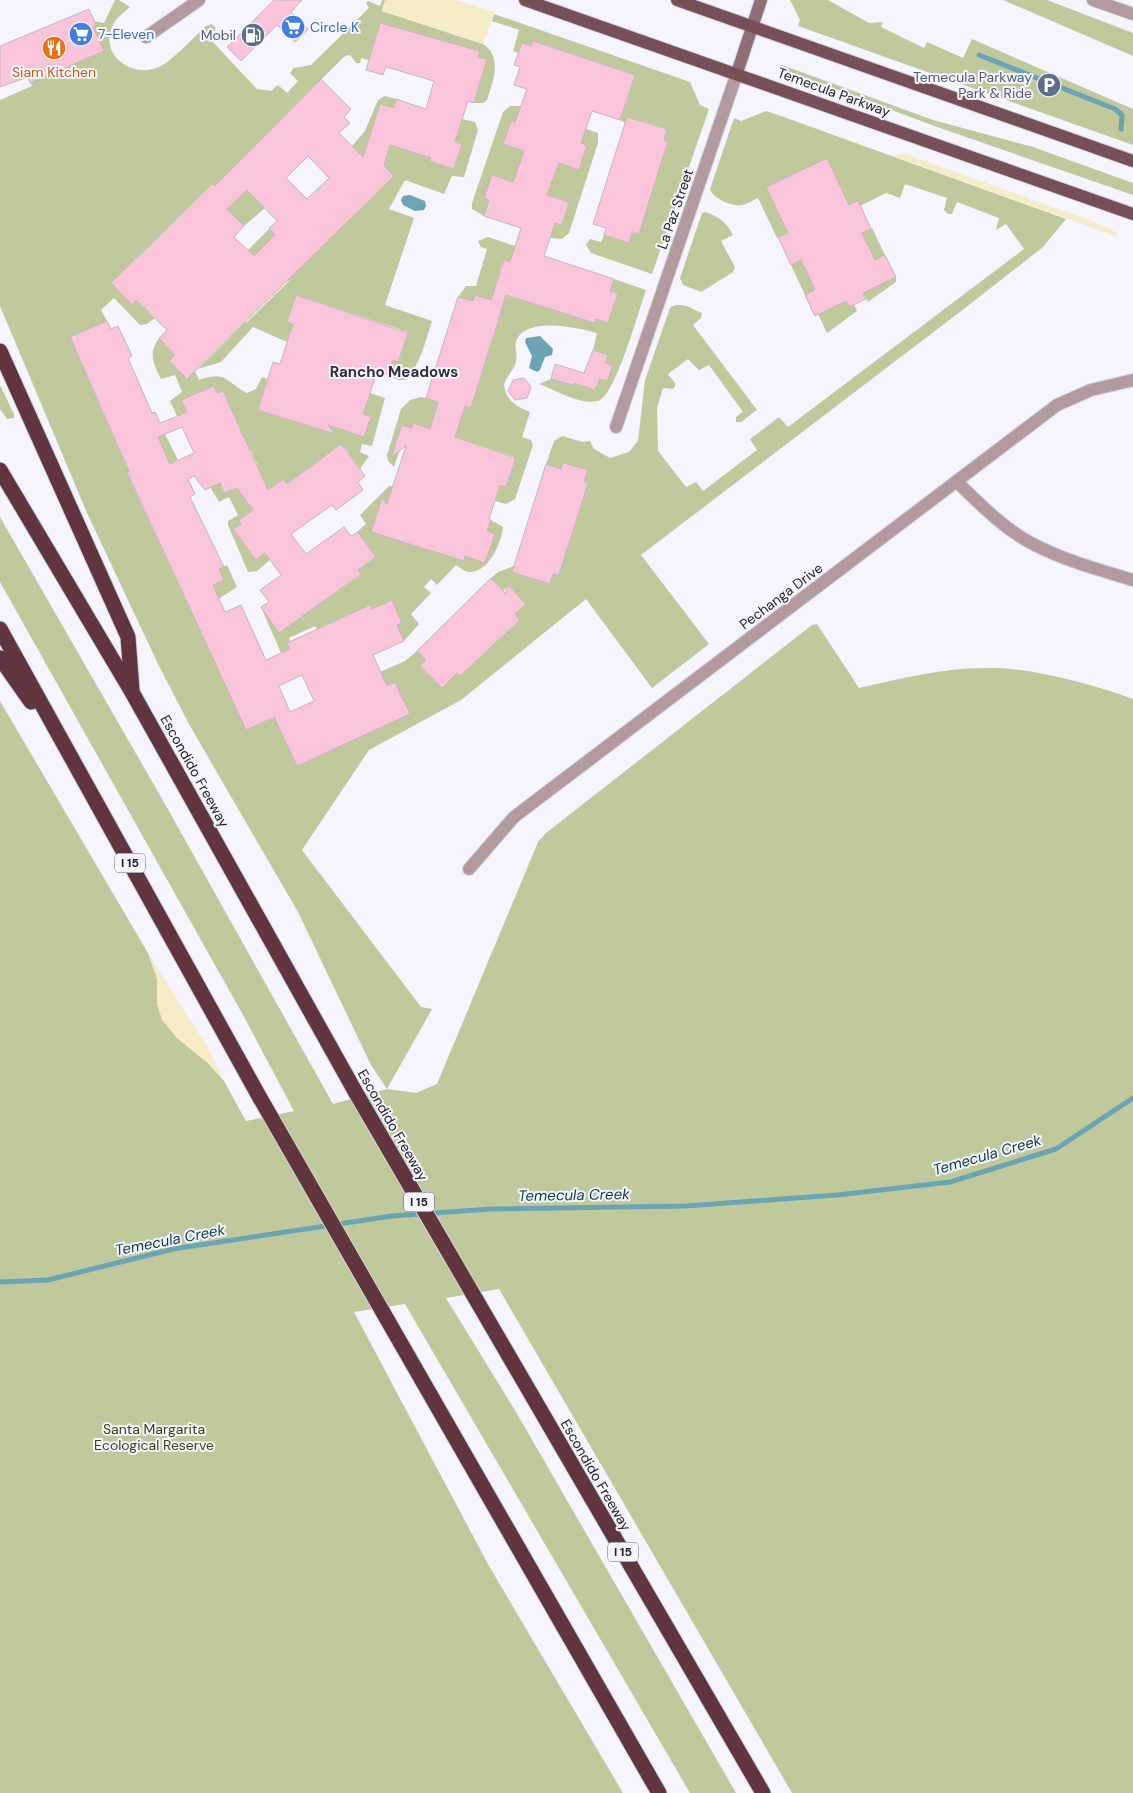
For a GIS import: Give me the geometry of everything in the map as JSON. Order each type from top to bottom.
[{"type":"highway","points":[[0,351],[128,637],[133,694]]},
{"type":"highway","name":"Escondido Freeway","points":[[0,470],[133,694],[356,1093],[763,1793]]},
{"type":"highway","name":"I 15","points":[[0,629],[260,1098],[660,1793]]},
{"type":"highway","points":[[0,658],[77,767]]},
{"type":"main road","name":"Temecula Parkway","points":[[525,0],[737,73],[1133,214]]},
{"type":"main road","points":[[677,0],[1133,161]]},
{"type":"main road","name":"La Paz Street","points":[[737,73],[761,0]]},
{"type":"street","points":[[146,38],[199,0]]},
{"type":"street","points":[[1094,0],[1133,14]]},
{"type":"street","name":"La Paz Street","points":[[616,427],[737,73]]},
{"type":"street","name":"Pechanga Drive","points":[[469,869],[514,817],[1058,405],[1090,390],[1133,380]]},
{"type":"street","points":[[957,482],[986,511],[1030,543],[1097,570],[1133,580]]},
{"type":"green space","points":[[115,0],[119,0],[130,7],[114,23],[110,34],[110,45],[113,54],[120,61],[128,67],[138,70],[148,70],[164,64],[206,26],[212,24],[216,28],[210,39],[257,89],[271,91],[278,85],[287,93],[298,81],[290,73],[294,68],[311,65],[369,8],[366,3],[368,1],[380,6],[382,0],[385,0],[382,11],[483,44],[489,49],[495,62],[494,77],[487,100],[483,103],[474,103],[487,59],[478,57],[480,51],[380,23],[369,60],[361,58],[360,63],[356,63],[350,55],[345,56],[285,115],[239,197],[247,190],[265,208],[244,226],[227,209],[233,204],[212,184],[112,283],[132,305],[136,300],[155,318],[147,324],[140,325],[114,298],[101,310],[107,321],[70,337],[125,463],[162,448],[158,437],[165,434],[178,460],[157,469],[127,473],[185,598],[223,580],[219,569],[227,565],[237,587],[219,600],[246,730],[273,718],[279,710],[282,735],[297,766],[409,714],[395,683],[387,686],[380,672],[405,661],[417,651],[426,660],[420,666],[442,688],[457,673],[460,676],[519,620],[515,614],[508,586],[503,591],[491,578],[498,572],[514,566],[527,569],[525,576],[549,584],[553,574],[559,575],[588,483],[584,481],[588,470],[563,463],[561,469],[546,464],[554,441],[562,436],[583,442],[590,441],[594,449],[610,458],[629,452],[638,441],[645,380],[670,308],[682,305],[702,313],[701,318],[693,325],[757,410],[741,422],[736,422],[736,417],[743,412],[709,365],[699,370],[688,359],[668,374],[675,383],[675,386],[673,389],[663,388],[657,408],[658,451],[686,487],[696,482],[703,491],[757,450],[750,439],[779,417],[788,427],[1024,249],[1006,224],[996,230],[999,218],[957,202],[952,214],[948,214],[944,210],[947,198],[905,184],[900,198],[886,193],[860,206],[857,201],[849,205],[835,176],[766,187],[788,233],[777,238],[758,198],[744,204],[734,205],[719,199],[710,189],[734,118],[741,121],[766,111],[1066,219],[1043,247],[641,555],[709,644],[652,688],[586,599],[461,700],[369,750],[302,850],[421,1007],[432,1009],[387,1089],[371,1065],[298,912],[190,726],[159,666],[87,513],[0,306],[0,100],[32,86],[30,82],[103,50],[93,27],[96,25],[94,21],[104,23]]},
{"type":"green space","points":[[790,0],[828,0],[869,23],[883,22],[881,27],[924,48],[927,42],[963,58],[972,39],[1133,109],[1133,145],[798,26],[800,20]]},
{"type":"green space","points":[[1003,0],[1047,0],[1133,33],[1133,56]]},
{"type":"green space","points":[[494,14],[690,82],[700,105],[709,109],[652,274],[591,253],[586,245],[590,239],[601,242],[604,235],[629,243],[667,129],[643,121],[626,123],[615,118],[626,104],[635,75],[533,41],[531,46],[522,43],[518,53],[513,51],[519,30],[492,21]]},
{"type":"green space","points":[[782,65],[933,120],[1033,147],[1133,183],[1133,195],[937,127],[779,68],[778,66]]},
{"type":"green space","points":[[385,96],[396,99],[394,108],[380,104],[369,137],[377,147],[388,151],[390,145],[413,152],[433,151],[430,161],[454,169],[462,144],[455,142],[462,119],[475,122],[478,130],[464,177],[452,176],[444,194],[405,180],[389,209],[414,218],[385,305],[432,321],[415,367],[405,380],[398,380],[388,375],[393,360],[399,361],[408,332],[306,298],[304,303],[295,300],[287,322],[293,324],[287,342],[253,327],[221,362],[198,369],[231,337],[226,332],[241,318],[246,323],[289,281],[269,261],[264,266],[248,250],[269,229],[275,235],[267,244],[305,263],[394,176],[374,156],[368,162],[352,146],[365,131],[378,100]]},
{"type":"green space","points":[[510,106],[521,106],[598,133],[598,143],[569,233],[562,239],[550,238],[555,223],[562,225],[569,203],[513,182],[484,198],[489,200],[484,216],[472,209],[472,203],[503,112]]},
{"type":"green space","points":[[705,212],[722,220],[733,235],[721,241],[735,267],[733,272],[701,292],[683,285],[680,278],[702,213]]},
{"type":"green space","points":[[872,228],[885,255],[875,260],[862,233]]},
{"type":"green space","points":[[488,237],[515,246],[510,262],[503,261],[496,284],[510,289],[508,296],[586,320],[588,316],[608,323],[618,294],[610,291],[614,279],[646,290],[619,369],[605,396],[598,401],[591,402],[575,399],[539,384],[551,379],[573,385],[574,383],[595,390],[600,379],[607,381],[612,366],[605,363],[607,355],[593,350],[597,333],[578,328],[540,326],[530,328],[521,334],[516,342],[517,356],[515,364],[504,385],[509,399],[520,408],[530,412],[522,437],[531,440],[533,445],[515,499],[506,504],[495,501],[500,485],[515,457],[413,423],[412,428],[402,425],[394,447],[400,450],[394,467],[388,461],[387,455],[401,409],[410,400],[421,397],[471,408],[500,316],[475,296],[473,301],[458,297],[466,286],[476,286],[487,249],[481,247],[478,241]]},
{"type":"green space","points":[[801,260],[815,290],[805,295],[791,265]]},
{"type":"green space","points":[[896,277],[896,282],[868,302],[862,290]]},
{"type":"green space","points":[[846,301],[854,304],[857,311],[827,333],[818,314]]},
{"type":"green space","points":[[159,338],[175,355],[169,361],[187,379],[195,371],[199,380],[215,376],[221,377],[247,393],[256,389],[262,377],[267,379],[258,410],[327,432],[330,426],[364,436],[363,414],[370,393],[385,398],[372,446],[362,444],[360,452],[369,456],[360,469],[345,448],[338,453],[335,449],[287,484],[283,479],[249,504],[253,510],[239,520],[241,524],[234,529],[256,560],[265,553],[270,560],[257,571],[248,572],[228,525],[228,521],[238,515],[229,497],[219,502],[210,487],[220,483],[224,493],[257,479],[253,469],[258,466],[251,450],[244,453],[245,441],[223,391],[217,393],[214,386],[182,400],[187,412],[177,416],[170,401],[182,392],[175,375],[161,379],[154,363],[154,349]]},
{"type":"green space","points":[[0,385],[14,414],[14,418],[7,419],[0,409]]},
{"type":"green space","points":[[389,486],[393,486],[387,503],[381,501],[373,524],[485,563],[495,534],[487,531],[491,520],[503,527],[500,542],[492,558],[480,569],[473,572],[465,571],[456,565],[437,585],[431,579],[424,587],[431,593],[411,614],[419,624],[404,641],[397,625],[402,623],[392,601],[372,609],[370,605],[317,629],[315,626],[289,638],[292,648],[281,653],[261,607],[306,613],[361,575],[358,570],[375,557],[357,532],[366,524],[360,515]]},
{"type":"green space","name":"Santa Margarita Ecological Reserve","points":[[0,517],[165,804],[333,1104],[387,1089],[416,1093],[437,1084],[538,842],[546,833],[812,625],[817,624],[859,688],[941,671],[991,668],[1025,671],[1063,678],[1133,699],[1133,1793],[792,1793],[499,1289],[446,1298],[516,1412],[736,1793],[690,1793],[405,1304],[354,1312],[489,1566],[623,1793],[0,1793],[0,701],[148,953],[157,978],[157,1004],[177,1038],[208,1063],[224,1081],[246,1121],[294,1111],[243,1015],[0,582]]},
{"type":"sand","points":[[385,0],[456,0],[495,12],[483,44],[382,11]]},
{"type":"sand","points":[[903,153],[1092,221],[1118,233],[1115,236],[893,156]]},
{"type":"sand","points":[[148,953],[208,1048],[224,1081],[208,1063],[177,1038],[162,1020],[157,1004],[157,978]]},
{"type":"water","points":[[410,195],[425,201],[426,206],[424,210],[415,211],[403,205],[401,200],[403,196]]},
{"type":"water","points":[[540,336],[553,349],[552,355],[545,357],[540,370],[537,372],[529,368],[532,356],[525,342],[526,338]]},
{"type":"building","name":"Mobil","points":[[274,0],[302,0],[291,12],[308,29],[295,42],[277,25],[241,61],[227,47]]},
{"type":"building","points":[[89,9],[96,25],[93,27],[104,51],[30,83],[28,77],[0,87],[0,46]]},
{"type":"building","points":[[380,23],[480,51],[478,57],[487,59],[474,103],[468,101],[455,142],[462,144],[454,169],[429,161],[431,158],[390,145],[384,166],[394,176],[187,379],[169,361],[175,355],[159,338],[167,330],[136,300],[132,305],[111,283],[212,184],[215,186],[321,79],[351,109],[344,117],[350,123],[339,133],[363,157],[380,104],[394,108],[396,99],[426,109],[434,81],[386,67],[383,75],[366,70]],"holes":[[[308,156],[329,178],[307,199],[286,178]],[[247,190],[277,221],[269,228],[275,235],[254,256],[234,237],[244,226],[227,209]]]},
{"type":"building","points":[[533,41],[635,75],[620,120],[592,111],[581,143],[587,146],[579,170],[559,163],[547,195],[569,202],[562,225],[555,223],[544,256],[614,279],[610,291],[618,293],[608,323],[596,319],[595,323],[506,295],[471,408],[465,406],[455,437],[516,458],[506,487],[500,485],[489,519],[491,520],[487,531],[495,534],[485,563],[465,556],[464,561],[371,532],[382,498],[387,504],[406,446],[391,457],[402,425],[412,428],[413,423],[430,429],[438,402],[426,398],[458,297],[473,301],[475,295],[491,300],[504,260],[510,262],[521,228],[484,216],[489,200],[484,198],[492,175],[513,182],[524,151],[503,144],[511,121],[515,122],[527,89],[514,85],[520,67],[514,65],[522,43],[531,46]]},
{"type":"building","points":[[627,117],[667,129],[664,140],[668,141],[639,234],[632,232],[629,243],[604,235],[606,228],[593,224]]},
{"type":"building","points":[[827,158],[849,205],[858,200],[871,229],[862,233],[875,260],[885,255],[896,277],[863,293],[866,299],[849,307],[846,301],[815,316],[805,295],[815,290],[801,260],[791,265],[778,237],[788,233],[766,187]]},
{"type":"building","points":[[296,295],[408,333],[398,362],[393,360],[388,375],[377,372],[363,414],[371,417],[364,437],[328,425],[335,434],[258,410],[273,362],[280,364],[293,324],[287,322]]},
{"type":"building","points":[[107,321],[111,329],[118,326],[132,356],[128,358],[152,413],[155,412],[160,423],[187,412],[181,400],[214,386],[217,393],[223,391],[268,490],[283,479],[287,484],[341,444],[365,476],[358,482],[363,490],[336,510],[332,505],[291,534],[306,554],[344,527],[351,536],[358,532],[376,557],[358,570],[361,574],[279,633],[261,607],[269,602],[260,590],[281,575],[265,553],[256,560],[233,529],[241,524],[239,520],[253,510],[237,488],[224,493],[220,483],[205,490],[194,476],[188,479],[195,494],[190,497],[224,567],[219,569],[224,580],[213,585],[225,612],[241,605],[266,660],[290,649],[287,643],[370,605],[372,609],[392,600],[402,623],[397,625],[404,641],[373,655],[387,686],[395,682],[410,714],[297,766],[274,717],[246,730],[127,472],[129,471],[70,337]],"holes":[[[182,427],[194,453],[170,464],[158,437]],[[302,675],[314,701],[290,712],[279,686]]]},
{"type":"building","points":[[593,350],[608,355],[605,363],[613,366],[607,381],[600,379],[595,390],[574,383],[573,385],[551,379],[555,364],[584,373]]},
{"type":"building","points":[[524,378],[531,387],[527,398],[515,400],[508,391],[513,380]]},
{"type":"building","points":[[563,463],[588,470],[584,481],[588,483],[559,575],[553,574],[550,584],[512,572],[546,464],[561,469]]},
{"type":"building","points":[[491,578],[505,593],[508,585],[526,604],[515,614],[520,620],[460,676],[457,673],[442,688],[420,665],[426,660],[417,651]]},
{"type":"waterway","points":[[979,55],[1115,109],[1122,115],[1121,129]]},
{"type":"waterway","name":"Temecula Creek","points":[[0,1282],[48,1280],[173,1249],[392,1216],[491,1209],[686,1206],[837,1195],[950,1182],[1056,1149],[1133,1098]]},
{"type":"place","name":"Circle K","points":[[293,27]]},
{"type":"place","name":"7-Eleven","points":[[81,34]]},
{"type":"place","name":"Mobil","points":[[253,35]]},
{"type":"place","name":"Siam Kitchen","points":[[54,48]]},
{"type":"place","name":"Temecula Parkway Park & Ride","points":[[1049,85]]},
{"type":"district","name":"Rancho Meadows","points":[[394,372]]}]
